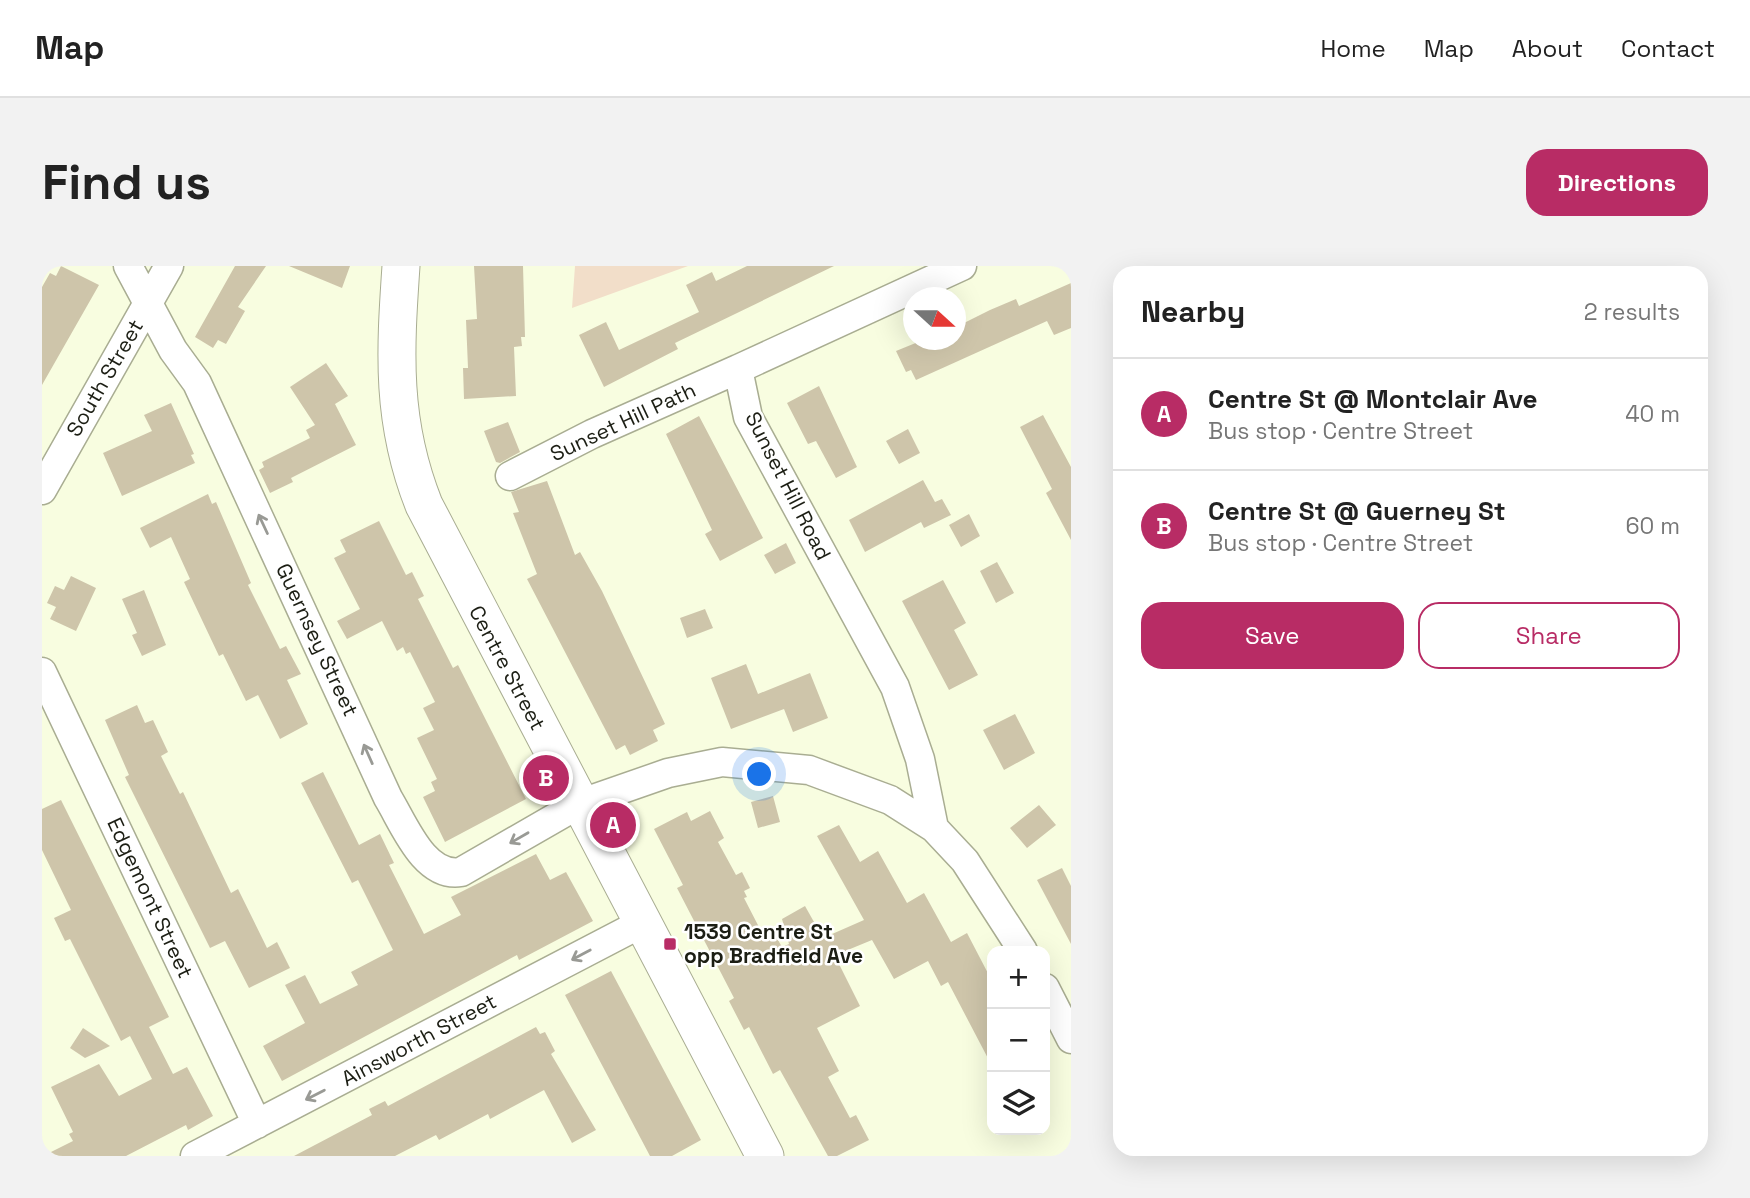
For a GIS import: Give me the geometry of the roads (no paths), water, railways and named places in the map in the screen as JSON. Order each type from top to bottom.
[{"type":"main road","name":"Centre Street","points":[[401,266],[396,337],[396,393],[413,477],[437,534],[765,1156]]},
{"type":"street","name":"Guernsey Street","points":[[128,266],[148,305],[197,383],[388,798],[428,861],[449,874],[461,872],[579,804],[668,773],[722,762],[809,770],[890,800],[934,828],[965,861],[1020,946]]},
{"type":"street","name":"South Street","points":[[42,490],[169,266]]},
{"type":"street","points":[[738,369],[962,266]]},
{"type":"street","name":"Sunset Hill Path","points":[[510,476],[592,434],[738,369]]},
{"type":"street","name":"Sunset Hill Road","points":[[738,369],[748,416],[895,687],[920,759],[934,828]]},
{"type":"street","name":"Edgemont Street","points":[[42,672],[257,1124]]},
{"type":"street","name":"Ainsworth Street","points":[[195,1156],[642,923]]},
{"type":"street","points":[[1050,998],[1071,1039]]},
{"type":"place","name":"Centre St @ Guerney St","points":[[546,778]]},
{"type":"place","name":"Centre St @ Montclair Ave","points":[[613,825]]},
{"type":"place","name":"1539 Centre St opp Bradfield Ave","points":[[670,944]]}]
